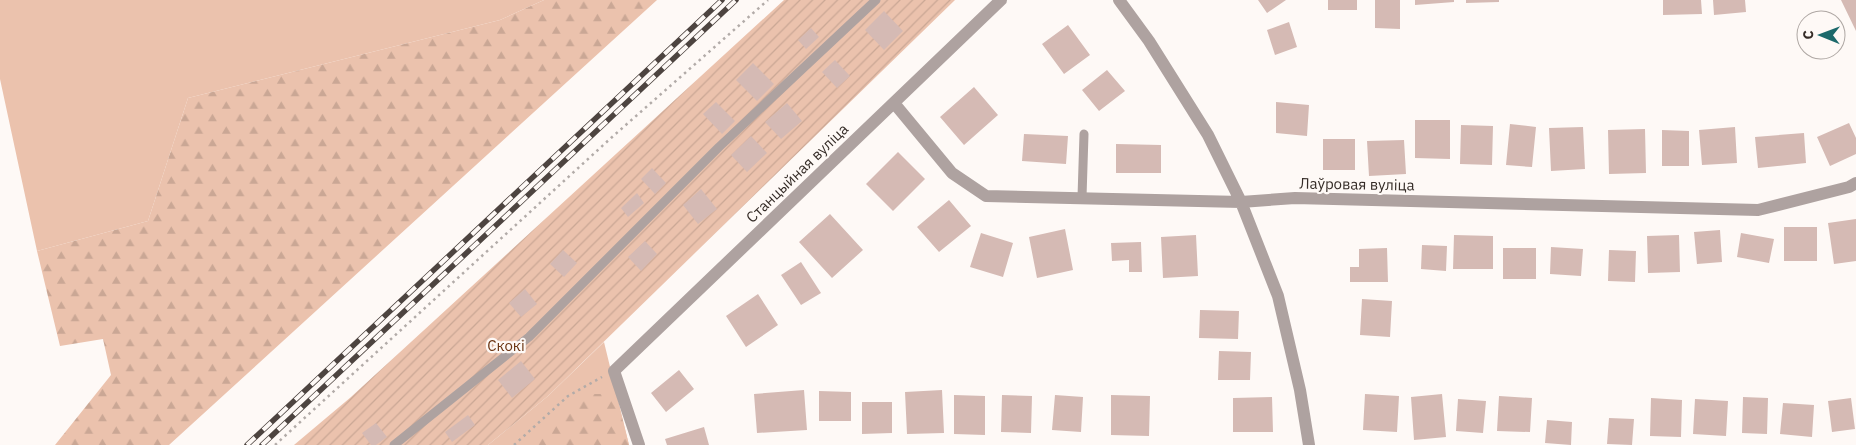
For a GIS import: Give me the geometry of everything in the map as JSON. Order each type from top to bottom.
[{"type":"street","name":"Станцыйная вуліца","points":[[614,370],[1001,0]]},
{"type":"street","points":[[1119,0],[1149,41],[1208,135],[1241,202],[1278,296],[1300,390],[1309,445]]},
{"type":"street","name":"Лаўровая вуліца","points":[[894,103],[952,173],[986,196],[1241,202],[1295,198],[1758,210],[1849,187],[1856,183]]},
{"type":"street","points":[[614,370],[639,445]]},
{"type":"lane","points":[[394,445],[529,337],[719,147],[876,0]]},
{"type":"lane","points":[[1082,198],[1084,134]]},
{"type":"path","points":[[275,445],[611,138],[768,0]]},
{"type":"path","points":[[514,445],[568,396],[614,370]]},
{"type":"green space","points":[[0,0],[544,0],[500,20],[188,98],[148,221],[37,251],[0,79]]},
{"type":"green space","points":[[544,0],[657,0],[169,445],[55,445],[111,375],[103,339],[60,346],[37,251],[148,221],[188,98],[500,20]]},
{"type":"green space","name":"Скокі","points":[[784,0],[955,0],[548,396],[488,445],[294,445],[351,397]]},
{"type":"green space","points":[[604,342],[629,445],[488,445],[548,396]]},
{"type":"green space","points":[[586,394],[616,394],[629,445],[530,445]]},
{"type":"building","points":[[1258,0],[1286,0],[1267,13]]},
{"type":"building","points":[[1328,0],[1357,0],[1357,10],[1328,10]]},
{"type":"building","points":[[1375,0],[1400,0],[1400,29],[1375,28]]},
{"type":"building","points":[[1415,0],[1454,0],[1454,2],[1415,5]]},
{"type":"building","points":[[1466,0],[1499,0],[1499,2],[1466,3]]},
{"type":"building","points":[[1663,0],[1701,0],[1702,14],[1663,15]]},
{"type":"building","points":[[1713,0],[1745,0],[1746,12],[1714,15]]},
{"type":"building","points":[[1841,0],[1856,0],[1856,31],[1846,10]]},
{"type":"building","points":[[884,11],[903,31],[884,50],[865,30]]},
{"type":"building","points":[[1289,22],[1297,47],[1275,55],[1267,30]]},
{"type":"building","points":[[1068,25],[1090,55],[1064,74],[1042,44]]},
{"type":"building","points":[[811,28],[819,37],[806,49],[798,40]]},
{"type":"building","points":[[835,60],[850,76],[837,88],[822,72]]},
{"type":"building","points":[[753,63],[774,84],[757,101],[736,80]]},
{"type":"building","points":[[1107,70],[1125,91],[1099,111],[1082,90]]},
{"type":"building","points":[[974,87],[998,115],[964,145],[940,117]]},
{"type":"building","points":[[716,102],[735,121],[722,134],[703,114]]},
{"type":"building","points":[[1276,102],[1309,105],[1307,136],[1276,133]]},
{"type":"building","points":[[787,103],[802,121],[781,139],[765,122]]},
{"type":"building","points":[[1415,120],[1450,120],[1450,159],[1415,158]]},
{"type":"building","points":[[1849,123],[1856,138],[1856,154],[1830,166],[1817,137]]},
{"type":"building","points":[[1510,124],[1536,127],[1532,167],[1506,165]]},
{"type":"building","points":[[1461,125],[1493,126],[1492,165],[1460,164]]},
{"type":"building","points":[[1583,127],[1585,169],[1551,171],[1549,128]]},
{"type":"building","points":[[1735,127],[1737,163],[1702,165],[1699,130]]},
{"type":"building","points":[[1645,129],[1646,173],[1609,174],[1608,130]]},
{"type":"building","points":[[1662,130],[1689,131],[1689,166],[1662,166]]},
{"type":"building","points":[[1804,133],[1806,163],[1758,168],[1755,137]]},
{"type":"building","points":[[1024,134],[1068,136],[1066,164],[1022,161]]},
{"type":"building","points":[[751,136],[767,153],[747,172],[731,155]]},
{"type":"building","points":[[1323,139],[1355,139],[1355,170],[1323,170]]},
{"type":"building","points":[[1404,140],[1406,174],[1369,176],[1367,141]]},
{"type":"building","points":[[1116,144],[1161,145],[1161,173],[1116,173]]},
{"type":"building","points":[[898,152],[925,179],[893,211],[866,184]]},
{"type":"building","points":[[652,168],[666,183],[655,194],[641,179]]},
{"type":"building","points":[[701,189],[717,209],[698,224],[683,205]]},
{"type":"building","points":[[637,193],[644,203],[628,217],[621,208]]},
{"type":"building","points":[[949,200],[971,226],[939,252],[917,227]]},
{"type":"building","points":[[830,214],[863,250],[832,278],[799,242]]},
{"type":"building","points":[[1856,219],[1856,261],[1834,264],[1828,223]]},
{"type":"building","points":[[1784,227],[1817,227],[1817,261],[1784,261]]},
{"type":"building","points":[[1065,229],[1073,270],[1037,278],[1029,237]]},
{"type":"building","points":[[1720,230],[1722,262],[1697,264],[1694,232]]},
{"type":"building","points":[[981,233],[1013,243],[1003,277],[970,267]]},
{"type":"building","points":[[1741,233],[1774,239],[1769,263],[1737,257]]},
{"type":"building","points":[[1196,235],[1198,276],[1163,278],[1161,237]]},
{"type":"building","points":[[1454,235],[1493,236],[1493,269],[1453,269]]},
{"type":"building","points":[[1679,235],[1680,272],[1648,273],[1647,236]]},
{"type":"building","points":[[645,241],[657,254],[641,271],[628,257]]},
{"type":"building","points":[[1141,242],[1142,272],[1129,272],[1129,260],[1112,261],[1111,243]]},
{"type":"building","points":[[1422,245],[1447,246],[1446,271],[1421,269]]},
{"type":"building","points":[[1551,247],[1583,249],[1581,276],[1550,274]]},
{"type":"building","points":[[1387,248],[1388,282],[1350,282],[1350,267],[1359,267],[1359,249]]},
{"type":"building","points":[[1503,248],[1536,248],[1536,279],[1503,279]]},
{"type":"building","points":[[563,250],[577,263],[564,277],[550,264]]},
{"type":"building","points":[[1609,250],[1636,251],[1635,282],[1608,281]]},
{"type":"building","points":[[801,262],[821,293],[801,305],[781,275]]},
{"type":"building","points":[[525,289],[537,304],[521,317],[509,303]]},
{"type":"building","points":[[758,294],[778,325],[746,347],[726,316]]},
{"type":"building","points":[[1362,299],[1392,301],[1390,337],[1360,335]]},
{"type":"building","points":[[1200,310],[1239,311],[1238,339],[1199,338]]},
{"type":"building","points":[[1219,351],[1251,352],[1250,380],[1218,380]]},
{"type":"building","points":[[521,361],[535,379],[512,398],[498,380]]},
{"type":"building","points":[[679,370],[694,389],[666,412],[651,393]]},
{"type":"building","points":[[804,390],[807,430],[757,433],[754,394]]},
{"type":"building","points":[[942,390],[944,433],[907,434],[905,392]]},
{"type":"building","points":[[819,391],[851,392],[851,421],[819,421]]},
{"type":"building","points":[[1365,394],[1399,396],[1397,432],[1363,430]]},
{"type":"building","points":[[1442,394],[1446,437],[1414,440],[1411,397]]},
{"type":"building","points":[[954,395],[985,396],[985,435],[954,434]]},
{"type":"building","points":[[1002,395],[1032,396],[1031,433],[1001,432]]},
{"type":"building","points":[[1055,395],[1083,397],[1081,432],[1052,430]]},
{"type":"building","points":[[1111,395],[1150,396],[1149,436],[1111,435]]},
{"type":"building","points":[[1499,396],[1532,398],[1530,432],[1497,431]]},
{"type":"building","points":[[1272,397],[1273,432],[1233,432],[1233,398]]},
{"type":"building","points":[[1743,397],[1768,398],[1767,434],[1742,433]]},
{"type":"building","points":[[1651,398],[1682,400],[1681,437],[1650,436]]},
{"type":"building","points":[[1851,398],[1855,429],[1832,432],[1828,401]]},
{"type":"building","points":[[1458,399],[1486,401],[1483,433],[1456,431]]},
{"type":"building","points":[[1695,399],[1728,401],[1726,436],[1693,434]]},
{"type":"building","points":[[862,402],[892,402],[892,433],[862,434]]},
{"type":"building","points":[[1783,403],[1814,405],[1812,437],[1780,434]]},
{"type":"building","points":[[468,415],[475,425],[452,442],[445,432]]},
{"type":"building","points":[[1609,418],[1634,419],[1632,445],[1607,444]]},
{"type":"building","points":[[1547,420],[1572,422],[1571,445],[1545,443]]},
{"type":"building","points":[[376,423],[387,437],[376,445],[371,445],[362,433]]},
{"type":"building","points":[[704,427],[709,445],[667,445],[665,439]]},
{"type":"railway","points":[[247,445],[722,0]]},
{"type":"railway","points":[[262,445],[736,0]]}]
